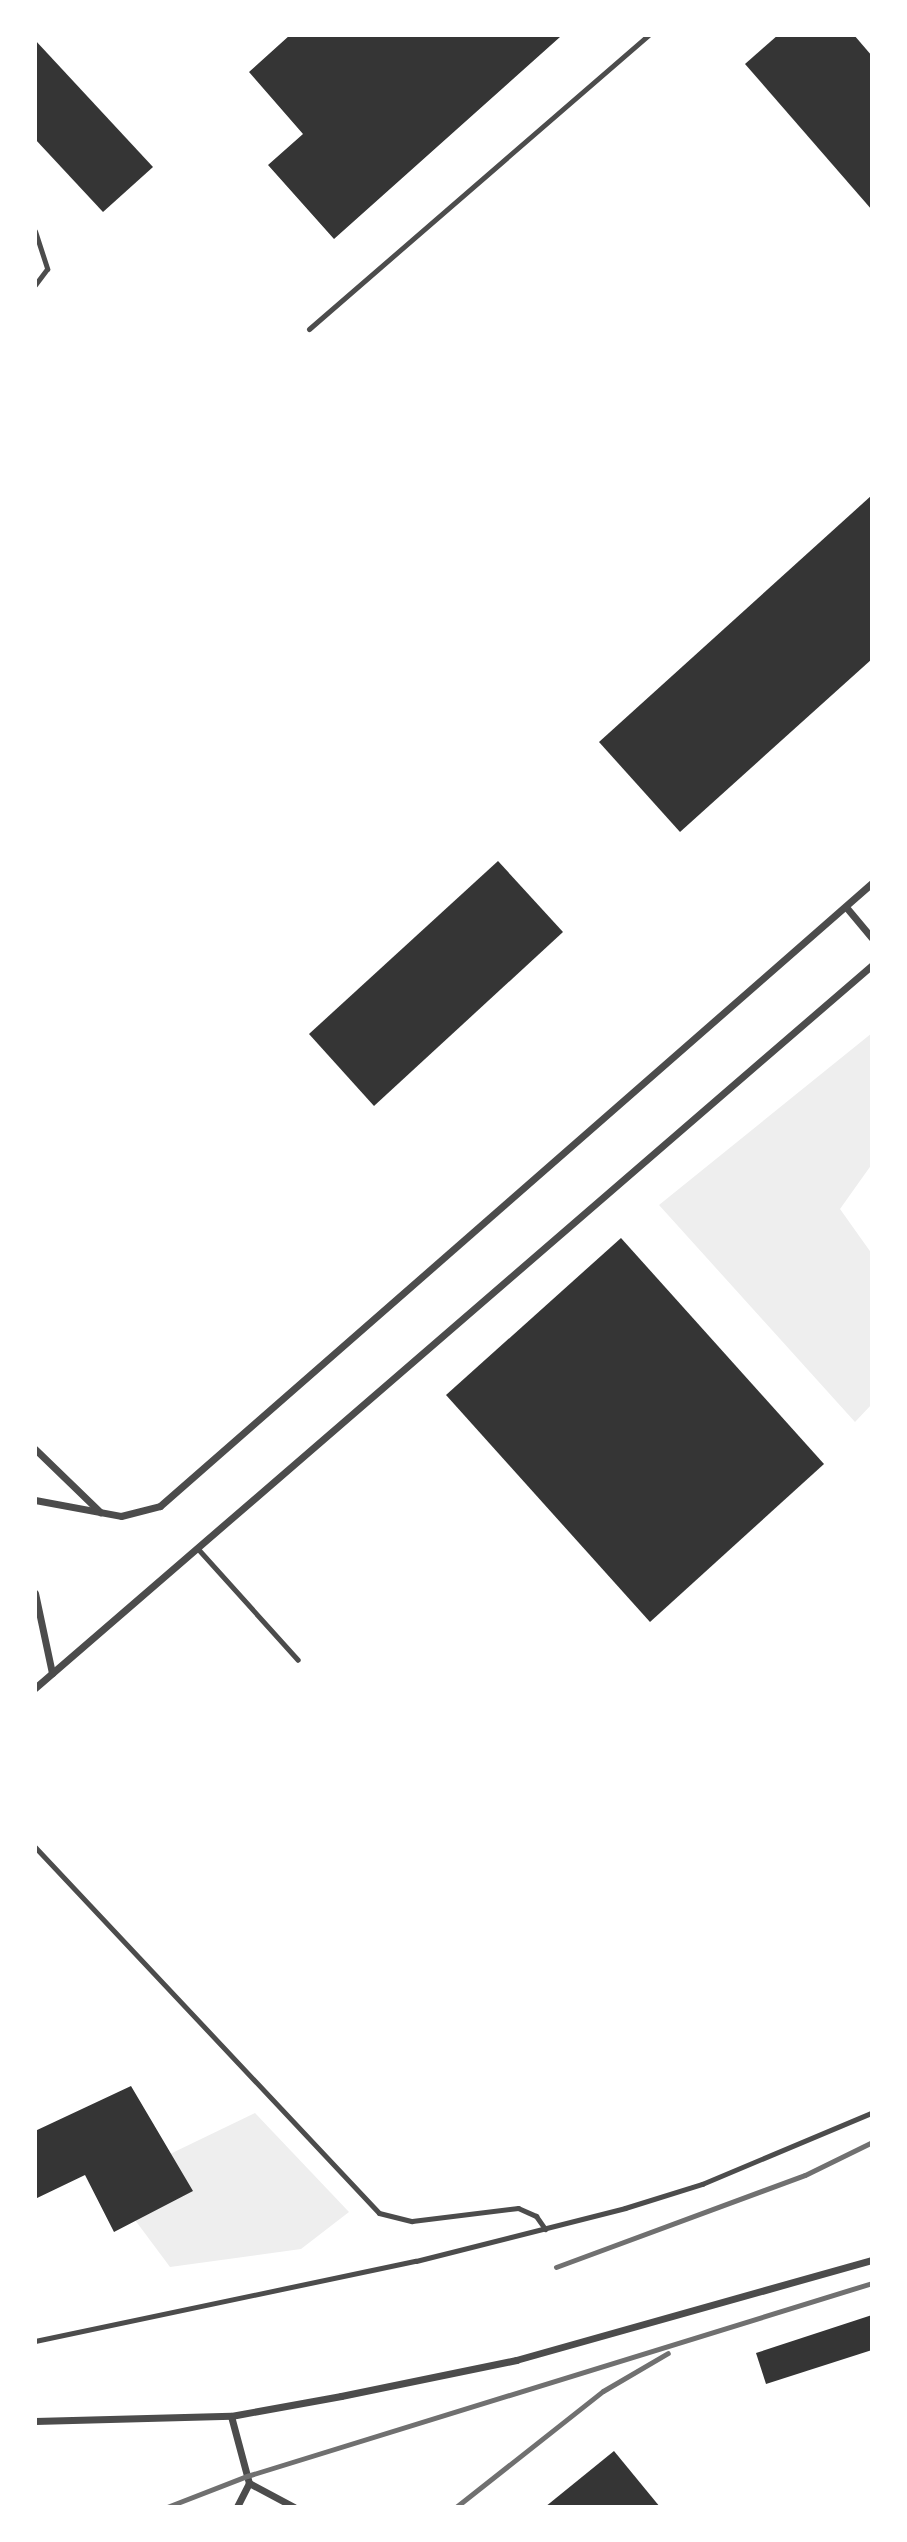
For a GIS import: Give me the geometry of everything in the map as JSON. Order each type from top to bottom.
[{"type":"street","points":[[35,1500],[103,1515],[139,1516],[160,1506],[872,883]]},
{"type":"street","points":[[845,907],[872,938]]},
{"type":"street","points":[[35,1688],[872,965]]},
{"type":"street","points":[[35,1449],[103,1515]]},
{"type":"street","points":[[35,1593],[52,1673]]},
{"type":"street","points":[[35,2421],[230,2416],[516,2360],[872,2260]]},
{"type":"street","points":[[230,2416],[249,2483],[237,2507]]},
{"type":"street","points":[[249,2483],[294,2507]]},
{"type":"lane","points":[[309,328],[649,35]]},
{"type":"lane","points":[[35,230],[47,269],[35,285]]},
{"type":"lane","points":[[198,1549],[298,1660]]},
{"type":"lane","points":[[35,1847],[379,2213],[412,2221],[518,2208],[536,2216],[545,2229]]},
{"type":"lane","points":[[35,2341],[545,2229],[702,2184],[871,2113]]},
{"type":"shaded area","points":[[872,1033],[872,1164],[840,1209],[872,1254],[872,1404],[855,1422],[659,1205]]},
{"type":"shaded area","points":[[255,2113],[349,2212],[301,2249],[170,2267],[135,2220],[170,2154]]},
{"type":"building","points":[[290,35],[560,37],[334,239],[268,165],[303,134],[249,72]]},
{"type":"building","points":[[778,35],[854,35],[872,56],[872,210],[745,64]]},
{"type":"building","points":[[35,40],[153,167],[103,212],[35,139]]},
{"type":"building","points":[[872,495],[872,659],[680,832],[599,742]]},
{"type":"building","points":[[498,861],[563,932],[374,1106],[309,1034]]},
{"type":"building","points":[[621,1238],[824,1464],[650,1622],[446,1395]]},
{"type":"building","points":[[131,2086],[193,2191],[114,2232],[85,2175],[35,2199],[35,2131]]},
{"type":"building","points":[[872,2315],[872,2350],[766,2384],[756,2353]]},
{"type":"building","points":[[614,2451],[660,2507],[545,2507]]},
{"type":"railway","points":[[556,2267],[805,2175],[872,2142]]},
{"type":"railway","points":[[167,2507],[247,2476],[872,2283]]},
{"type":"railway","points":[[456,2507],[603,2391],[668,2353]]}]
